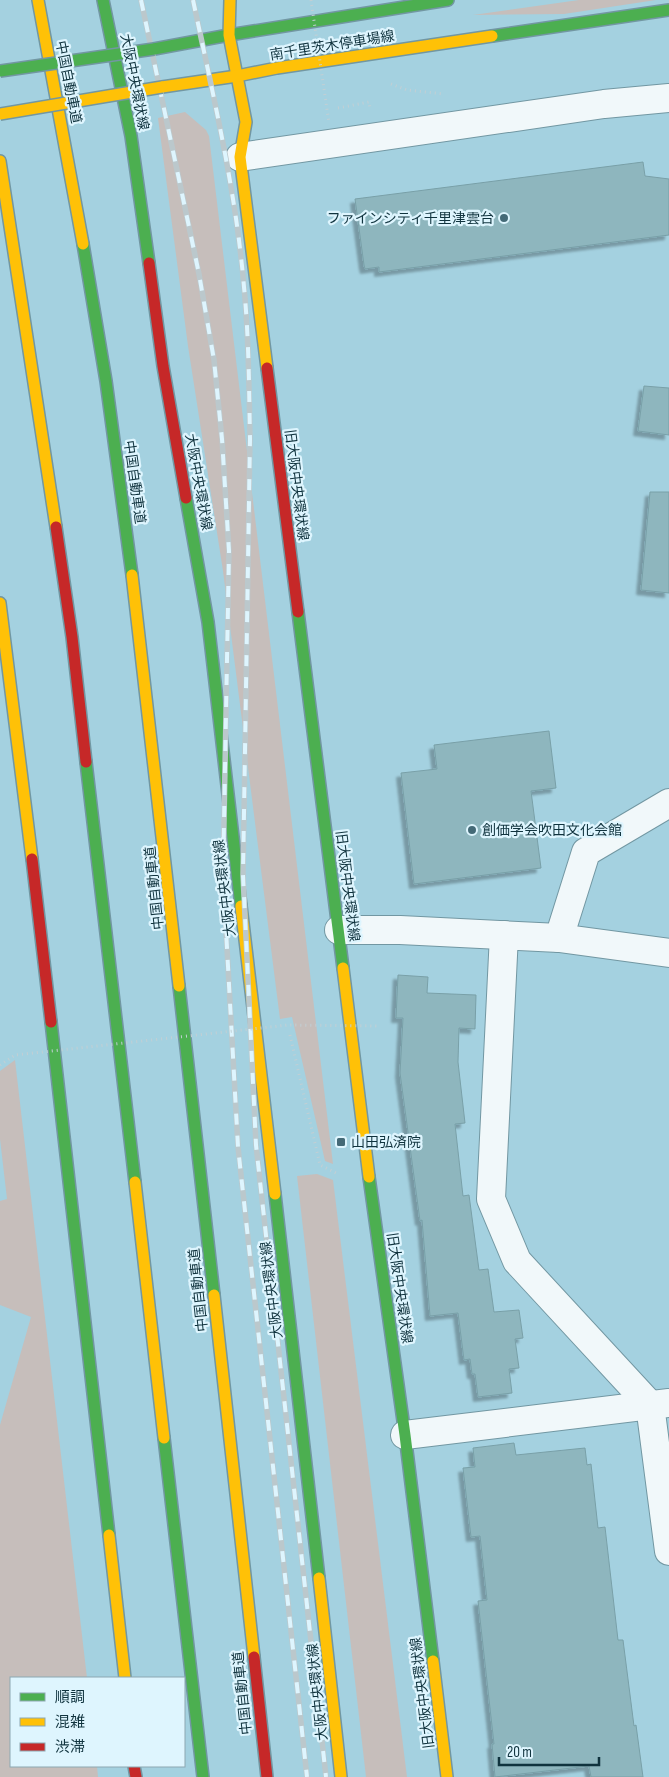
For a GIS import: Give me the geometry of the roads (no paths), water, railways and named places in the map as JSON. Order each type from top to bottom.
[{"type":"main road","name":"中国自動車道","points":[[38,0],[66,146],[106,381],[140,630],[266,1777]]},
{"type":"main road","name":"大阪中央環状線","points":[[103,0],[131,136],[164,366],[208,622],[306,1458],[341,1777]]},
{"type":"main road","name":"旧大阪中央環状線","points":[[230,0],[229,34],[246,122],[240,157],[364,1138],[405,1435],[447,1777]]},
{"type":"main road","name":"南千里茨木停車場線","points":[[0,71],[448,0]]},
{"type":"main road","name":"南千里茨木停車場線","points":[[0,114],[297,65],[669,10]]},
{"type":"main road","points":[[0,161],[72,638],[203,1777]]},
{"type":"main road","points":[[0,603],[36,891],[124,1677]]},
{"type":"street","points":[[240,157],[604,104],[669,98]]},
{"type":"street","points":[[559,938],[586,852],[669,803]]},
{"type":"street","points":[[338,930],[400,930],[559,938],[669,953]]},
{"type":"street","points":[[504,935],[491,1199],[517,1261],[659,1404],[669,1551]]},
{"type":"street","points":[[405,1435],[659,1404]]},
{"type":"railway","points":[[141,0],[199,274],[214,360],[222,439],[229,551],[223,876],[238,1147],[307,1777]]},
{"type":"railway","points":[[193,0],[230,179],[246,306],[250,439],[243,875],[256,1145],[326,1777]]},
{"type":"place","name":"ファインシティ千里津雲台","points":[[504,218]]},
{"type":"place","name":"創価学会吹田文化会館","points":[[472,830]]},
{"type":"place","name":"山田弘済院","points":[[341,1142]]}]
